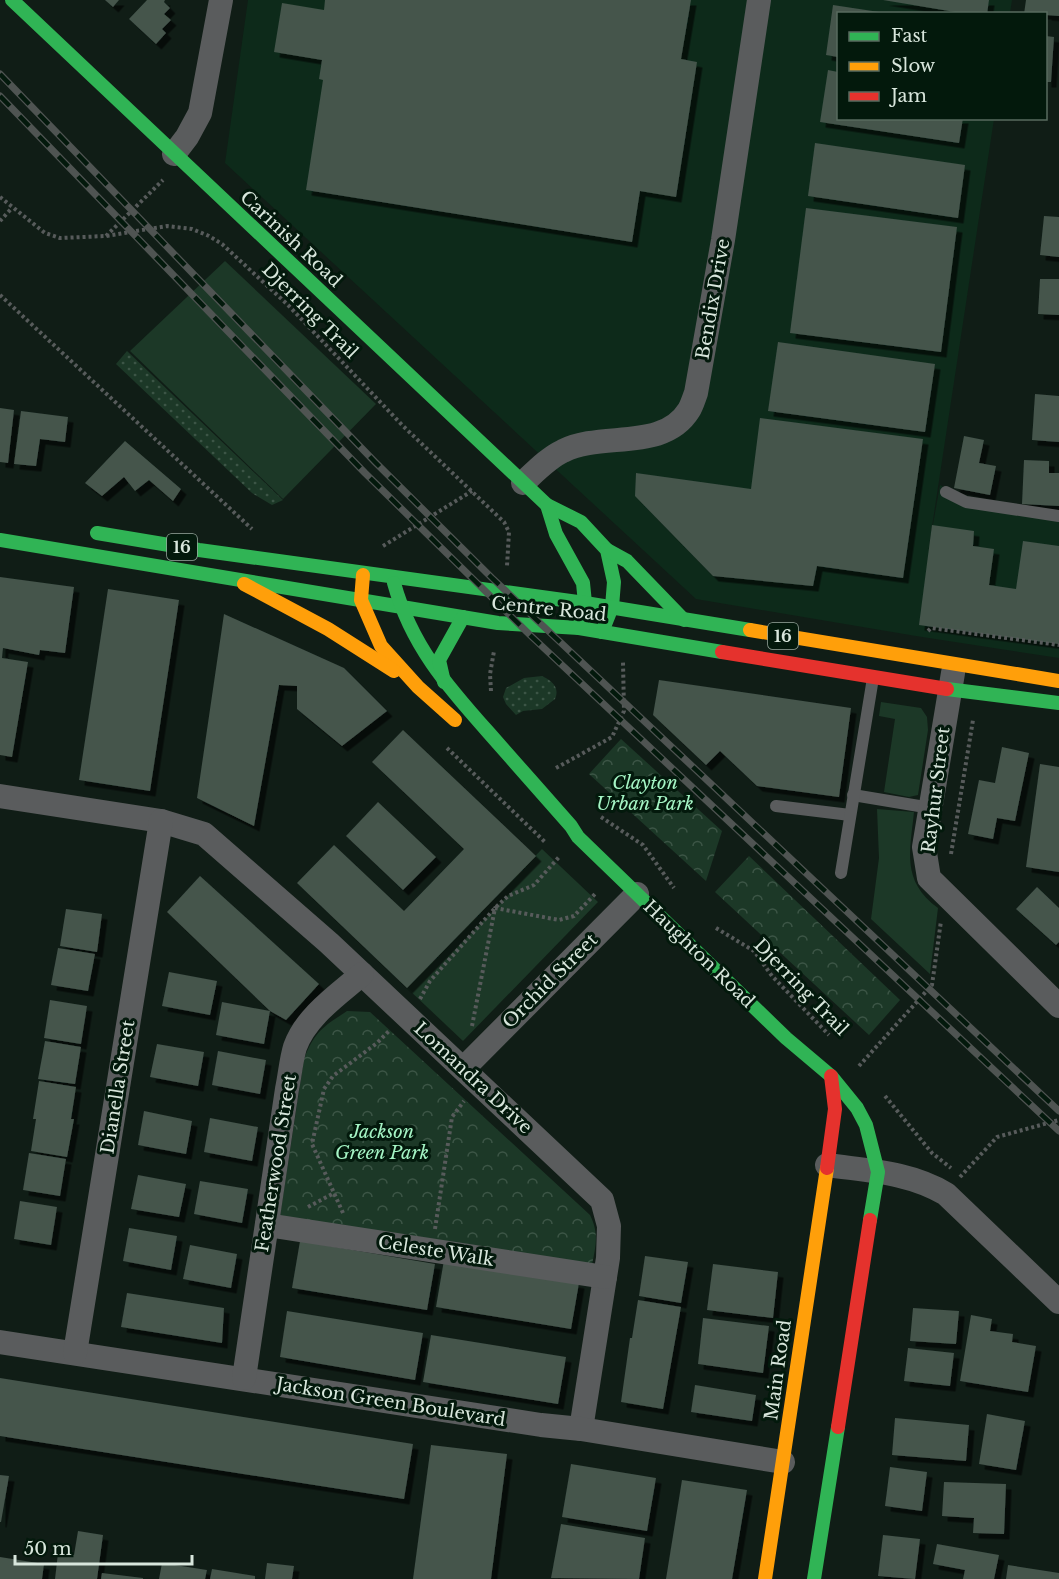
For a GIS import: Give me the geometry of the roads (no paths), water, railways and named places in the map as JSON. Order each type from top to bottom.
[{"type":"main road","name":"Carinish Road","points":[[12,0],[546,505],[581,522],[607,550],[627,561],[684,620]]},
{"type":"main road","name":"Carinish Road","points":[[546,505],[556,534],[583,584],[585,603],[579,628]]},
{"type":"main road","name":"Centre Road","points":[[82,531],[199,550],[612,607],[1059,681]]},
{"type":"main road","points":[[538,596],[552,574],[557,556],[556,534]]},
{"type":"main road","name":"Centre Road","points":[[0,540],[399,608],[498,623],[579,628],[873,677],[1059,703]]},
{"type":"main road","points":[[602,632],[612,607],[614,582],[607,550]]},
{"type":"main road","name":"Haughton Road","points":[[364,572],[362,600],[381,646],[418,687],[571,826]]},
{"type":"main road","name":"Haughton Road","points":[[392,576],[399,608],[418,645],[444,682],[571,826],[578,837],[786,1038],[831,1076],[866,1125],[878,1172]]},
{"type":"main road","points":[[236,580],[328,629],[418,687]]},
{"type":"main road","points":[[444,682],[439,660],[463,617]]},
{"type":"main road","points":[[827,1165],[835,1109],[831,1076]]},
{"type":"main road","name":"Main Road","points":[[765,1579],[827,1165]]},
{"type":"main road","points":[[814,1579],[878,1172]]},
{"type":"street","points":[[178,158],[200,113],[221,0]]},
{"type":"street","name":"Bendix Drive","points":[[523,483],[564,450],[591,442],[648,437],[672,428],[689,411],[696,393],[723,240],[759,0]]},
{"type":"street","name":"Rayhur Street","points":[[954,664],[924,847],[929,878],[1059,1006]]},
{"type":"street","name":"Lomandra Drive","points":[[0,796],[161,821],[204,834],[269,889],[362,974],[602,1200],[609,1226],[608,1258],[581,1429]]},
{"type":"street","name":"Dianella Street","points":[[75,1353],[161,821]]},
{"type":"street","name":"Orchid Street","points":[[472,1076],[618,912],[637,894]]},
{"type":"street","name":"Featherwood Street","points":[[244,1378],[295,1046],[306,1027],[362,974]]},
{"type":"street","points":[[827,1165],[878,1172],[927,1183],[954,1185],[1059,1302]]},
{"type":"street","name":"Celeste Walk","points":[[267,1225],[605,1277]]},
{"type":"street","name":"Jackson Green Boulevard","points":[[0,1342],[541,1425],[581,1429],[783,1462]]},
{"type":"lane","points":[[946,492],[966,502],[1059,516]]},
{"type":"lane","points":[[841,873],[873,677]]},
{"type":"lane","points":[[853,795],[931,808]]},
{"type":"lane","points":[[776,806],[850,815]]},
{"type":"railway","points":[[0,74],[375,462],[492,578],[1059,1111]]},
{"type":"railway","points":[[0,96],[365,473],[530,635],[1059,1131]]},
{"type":"park label","name":"Clayton Urban Park","points":[[645,793]]},
{"type":"park label","name":"Jackson Green Park","points":[[382,1142]]}]
